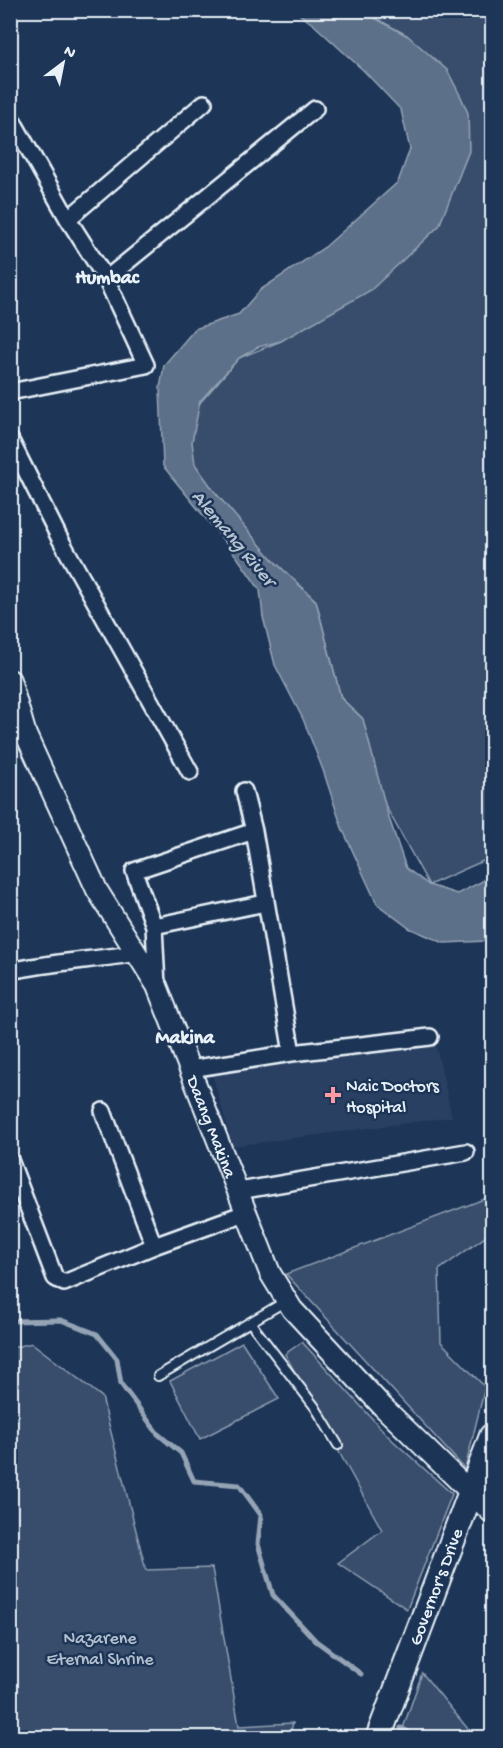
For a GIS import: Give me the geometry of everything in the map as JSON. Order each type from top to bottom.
[{"type":"main road","name":"Governor's Drive","points":[[378,1737],[492,1436]]},
{"type":"street","points":[[68,219],[204,103]]},
{"type":"street","points":[[106,279],[315,109]]},
{"type":"street","points":[[10,116],[68,219],[106,279],[146,365],[10,392]]},
{"type":"street","points":[[10,439],[59,537],[190,772]]},
{"type":"street","name":"Daang Makina","points":[[10,680],[26,735],[97,890],[158,986],[270,1273],[286,1301],[383,1407],[492,1513]]},
{"type":"street","points":[[244,791],[254,831],[292,1053]]},
{"type":"street","points":[[158,986],[154,926],[134,871],[254,831]]},
{"type":"street","points":[[154,926],[265,903]]},
{"type":"street","points":[[10,971],[67,961],[137,953]]},
{"type":"street","points":[[190,1069],[292,1053],[430,1037]]},
{"type":"street","points":[[104,1111],[154,1246]]},
{"type":"street","points":[[239,1191],[466,1152]]},
{"type":"street","points":[[10,1160],[55,1278],[59,1282],[64,1283],[154,1246],[248,1212]]},
{"type":"lane","points":[[158,1376],[286,1301]]},
{"type":"lane","points":[[250,1322],[315,1407],[338,1445]]},
{"type":"shaded area","name":"Naic Doctors Hospital","points":[[435,1041],[452,1117],[233,1146],[212,1074]]},
{"type":"green space","points":[[362,11],[492,11],[492,857],[429,885],[384,803],[362,718],[341,698],[316,601],[274,561],[183,463],[199,404],[239,358],[281,341],[468,151],[468,117],[461,97],[407,35]]},
{"type":"green space","points":[[492,1196],[492,1232],[439,1270],[441,1342],[485,1387],[465,1469],[286,1274]]},
{"type":"green space","points":[[242,1342],[279,1399],[200,1439],[170,1381]]},
{"type":"green space","points":[[302,1342],[390,1438],[452,1494],[407,1609],[338,1563],[382,1530],[285,1354]]},
{"type":"green space","name":"Nazarene Eternal Shrine","points":[[32,1343],[102,1397],[146,1570],[212,1568],[239,1726],[293,1723],[289,1737],[11,1737],[11,1348]]},
{"type":"green space","points":[[422,1673],[468,1729],[477,1737],[400,1737]]},
{"type":"water","name":"Alemang River","points":[[295,11],[362,11],[408,36],[447,70],[468,113],[469,151],[439,226],[371,290],[281,341],[258,347],[239,358],[200,401],[192,442],[195,464],[214,491],[273,560],[316,601],[341,698],[363,719],[387,812],[406,868],[429,885],[457,894],[481,882],[492,870],[492,938],[487,941],[444,943],[409,928],[377,904],[342,828],[303,719],[275,665],[263,617],[260,590],[237,557],[163,466],[160,388],[164,365],[195,329],[239,314],[260,290],[325,247],[398,182],[410,149],[401,110],[364,71],[314,25]]},
{"type":"waterway","points":[[10,1321],[61,1320],[97,1334],[117,1359],[121,1384],[158,1434],[181,1453],[194,1481],[239,1485],[261,1515],[258,1544],[273,1595],[316,1641],[361,1674]]},
{"type":"waterway","points":[[401,1728],[419,1738]]},
{"type":"place","name":"Naic Doctors Hospital","points":[[333,1095]]},
{"type":"district","name":"Humbac","points":[[107,276]]},
{"type":"district","name":"Makina","points":[[185,1036]]}]
